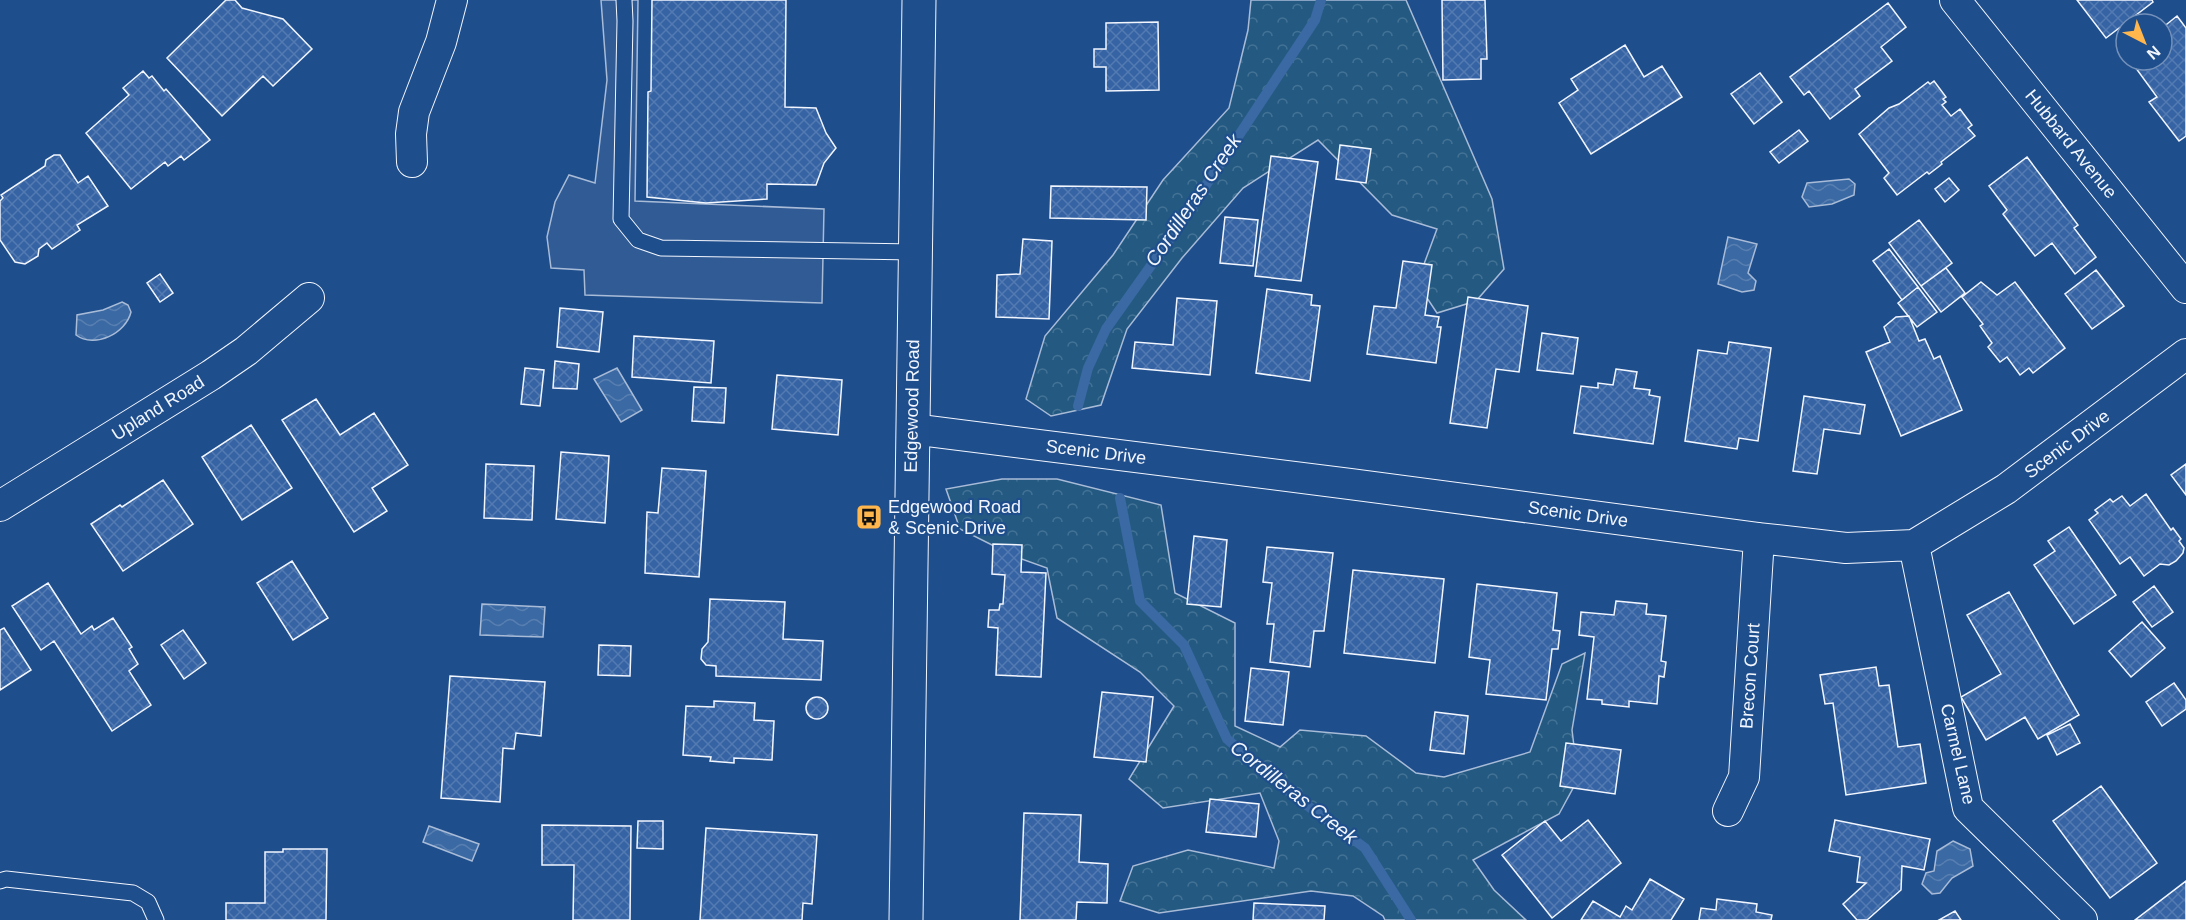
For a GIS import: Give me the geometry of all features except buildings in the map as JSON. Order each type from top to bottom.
[{"type":"main road","name":"Edgewood Road","points":[[906,920],[919,0]]},
{"type":"street","points":[[412,162],[411,134],[414,112],[441,42],[452,0]]},
{"type":"street","name":"Hubbard Avenue","points":[[1955,0],[2186,288]]},
{"type":"street","name":"Upland Road","points":[[0,506],[212,375],[246,351],[309,298]]},
{"type":"street","name":"Scenic Drive","points":[[912,429],[1339,482],[1759,538],[1846,548],[1914,545],[2006,489],[2186,354]]},
{"type":"street","name":"Brecon Court","points":[[1728,811],[1744,777],[1759,538]]},
{"type":"street","name":"Carmel Lane","points":[[1914,545],[1968,808],[2082,920]]},
{"type":"lane","points":[[624,0],[621,219],[638,240],[661,248],[703,250],[915,252]]},
{"type":"lane","points":[[0,881],[6,879],[133,893],[147,902],[156,920]]},
{"type":"green space","points":[[1251,0],[1406,0],[1492,199],[1504,269],[1476,301],[1437,313],[1417,283],[1437,229],[1392,215],[1318,140],[1243,188],[1182,258],[1127,329],[1101,405],[1051,416],[1026,399],[1045,336],[1113,255],[1163,180],[1229,108],[1248,30]]},
{"type":"green space","points":[[1002,479],[1057,479],[1161,505],[1175,593],[1235,623],[1235,726],[1280,747],[1300,730],[1366,736],[1416,773],[1444,777],[1530,752],[1562,664],[1585,653],[1572,730],[1578,779],[1559,814],[1473,860],[1494,890],[1526,920],[1385,920],[1383,916],[1353,896],[1311,891],[1159,913],[1120,901],[1133,866],[1188,850],[1274,868],[1279,841],[1260,793],[1163,808],[1129,779],[1174,706],[1140,672],[1057,618],[1047,568],[1016,557],[960,529],[946,489]]},
{"type":"shaded area","points":[[601,0],[638,0],[635,201],[824,209],[822,303],[585,295],[584,270],[551,268],[547,237],[555,202],[569,175],[595,183],[607,80]]},
{"type":"water","points":[[1849,179],[1855,184],[1854,195],[1832,204],[1809,207],[1802,197],[1807,183]]},
{"type":"water","points":[[1728,237],[1757,244],[1748,273],[1756,281],[1754,290],[1742,292],[1718,284]]},
{"type":"water","points":[[122,302],[128,305],[131,312],[128,320],[116,332],[109,337],[92,340],[76,335],[77,315],[103,310]]},
{"type":"water","points":[[617,368],[642,410],[621,422],[594,379]]},
{"type":"water","points":[[482,604],[545,607],[543,637],[480,635]]},
{"type":"water","points":[[429,826],[479,844],[472,861],[423,842]]},
{"type":"water","points":[[1953,841],[1970,849],[1973,866],[1952,878],[1940,893],[1932,894],[1922,884],[1926,873],[1934,871],[1937,851]]},
{"type":"waterway","name":"Cordilleras Creek","points":[[1078,406],[1088,368],[1106,329],[1179,226],[1315,20],[1321,0]]},
{"type":"waterway","name":"Cordilleras Creek","points":[[1120,498],[1140,601],[1184,645],[1227,739],[1293,795],[1365,848],[1411,920]]},
{"type":"place","name":"Edgewood Road & Scenic Drive","points":[[869,517]]}]
